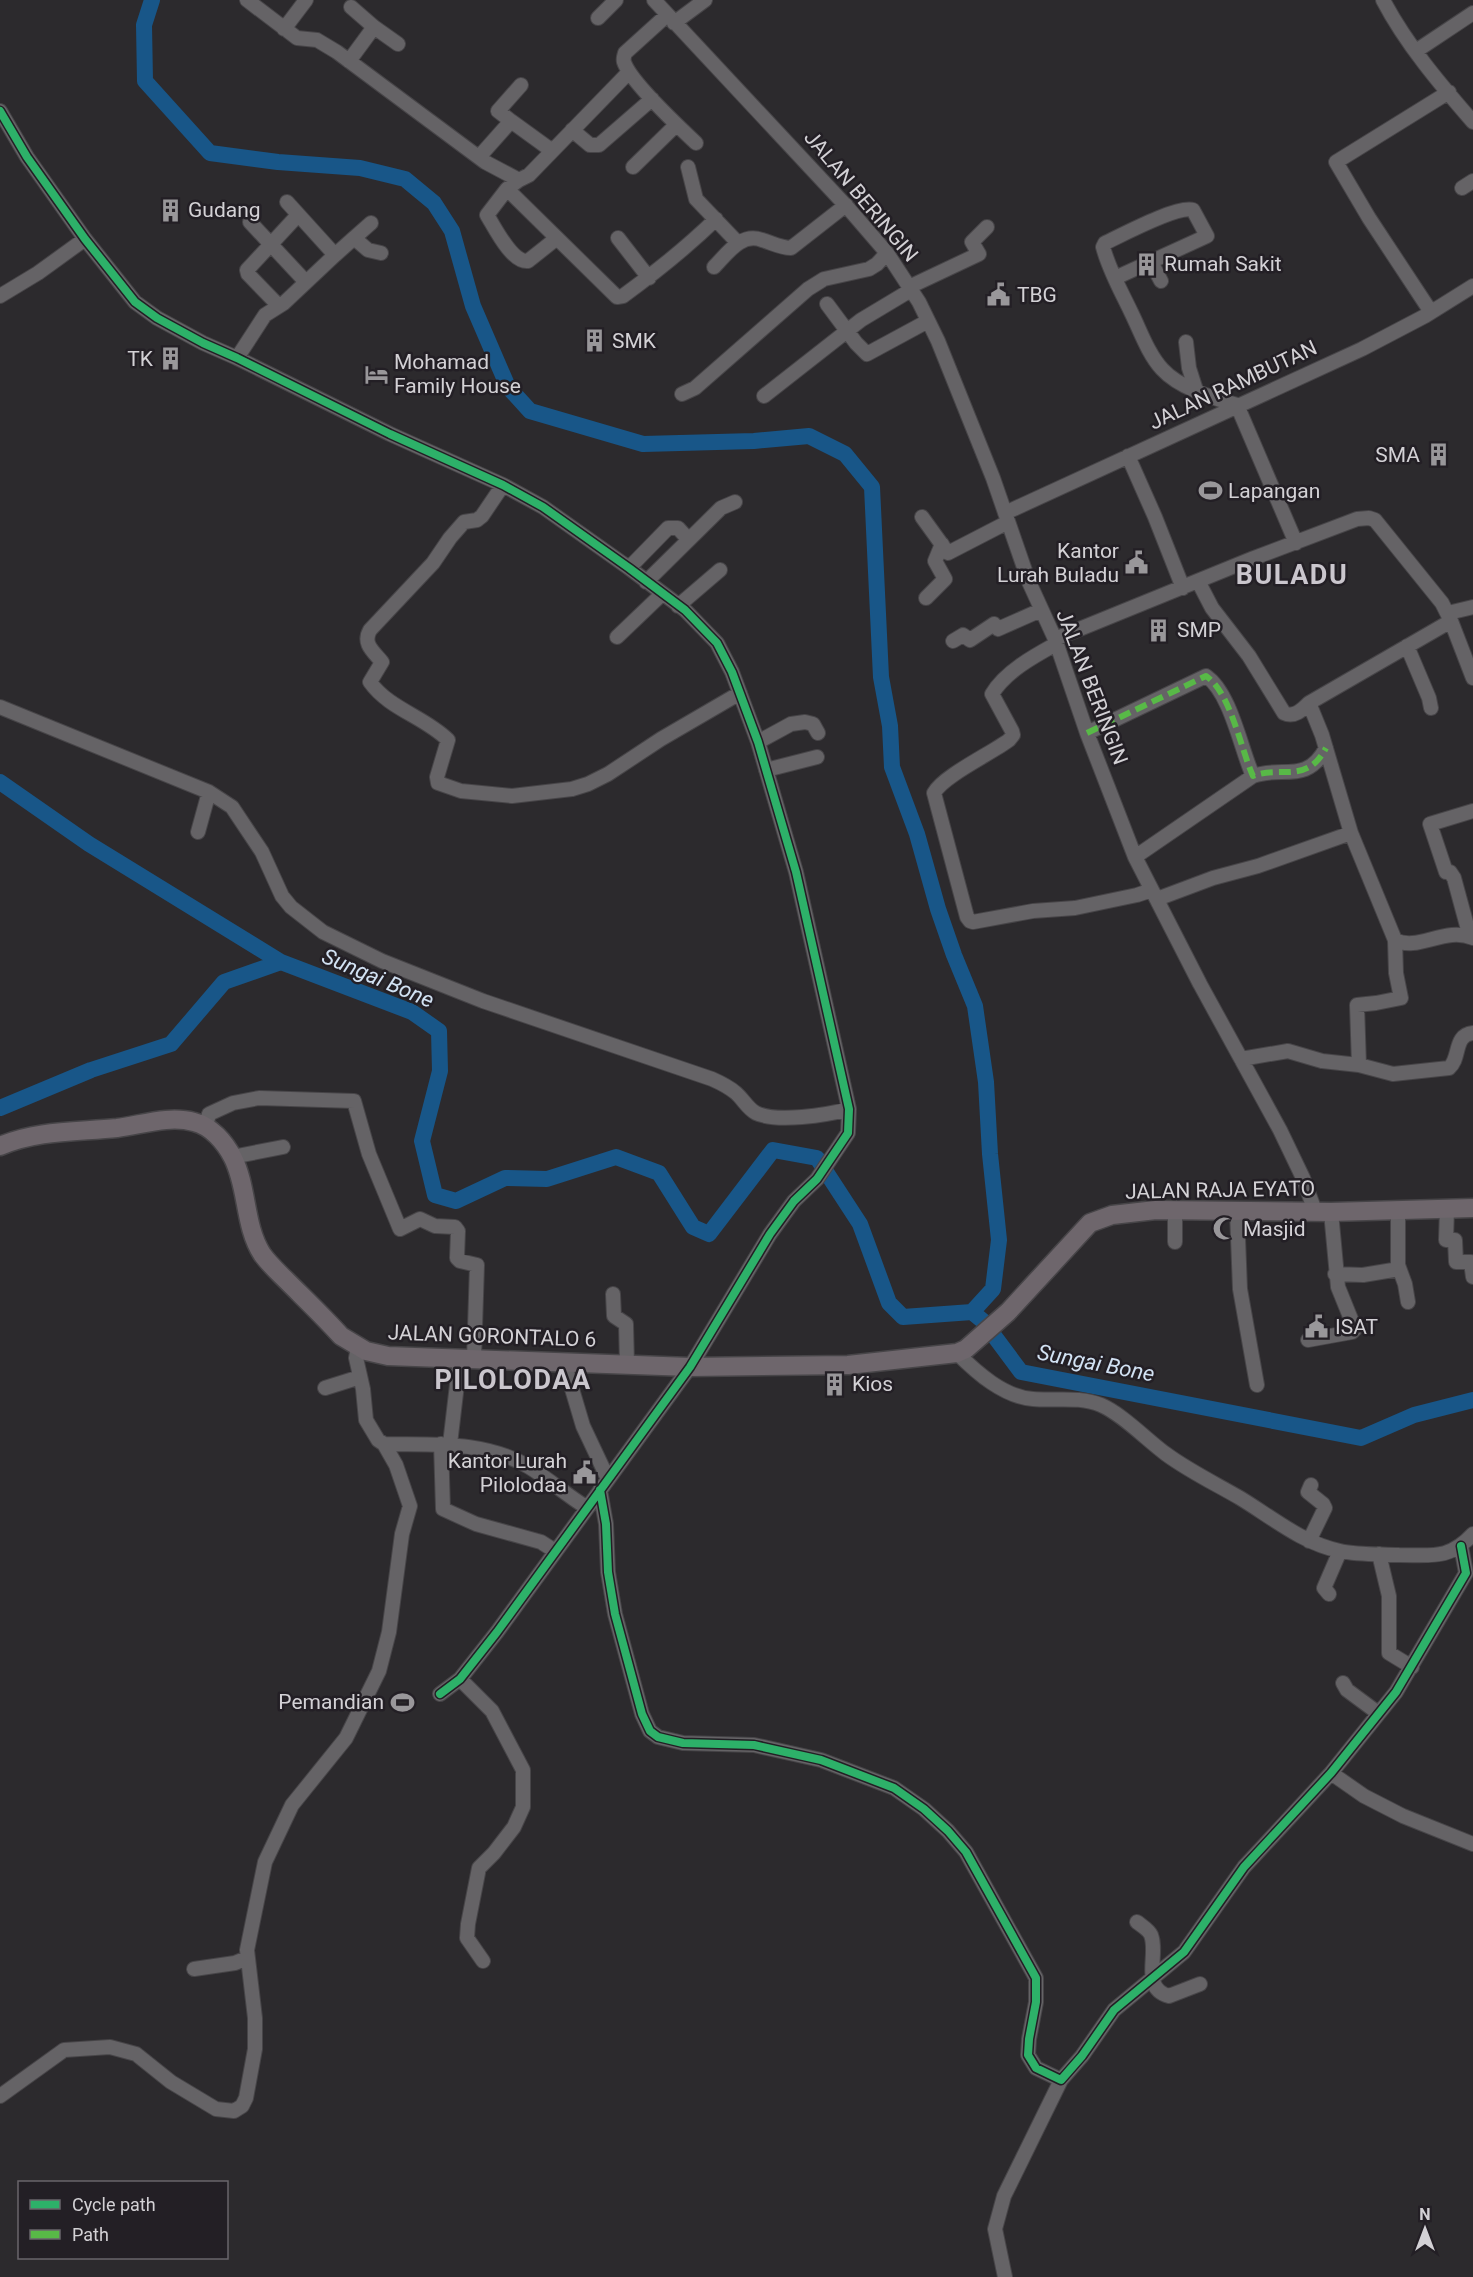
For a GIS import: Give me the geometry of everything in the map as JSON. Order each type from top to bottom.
[{"type":"main road","points":[[0,1146],[32,1135],[115,1128],[164,1120],[180,1119],[206,1126]]},
{"type":"main road","name":"JALAN GORONTALO 6","points":[[206,1126],[232,1157],[241,1179],[254,1234],[262,1253],[276,1271],[341,1336],[375,1354],[690,1367],[848,1365],[962,1351]]},
{"type":"main road","name":"JALAN RAJA EYATO","points":[[962,1351],[1008,1312],[1090,1223],[1112,1215],[1128,1212],[1174,1211],[1473,1208]]},
{"type":"street","points":[[248,0],[297,38],[318,40],[479,157],[519,180]]},
{"type":"street","points":[[284,29],[306,0]]},
{"type":"street","points":[[598,18],[616,0]]},
{"type":"street","name":"JALAN BERINGIN","points":[[654,0],[887,253],[928,321],[993,478],[1029,582],[1055,642],[1087,733],[1136,857],[1303,1178],[1323,1211],[1335,1274],[1354,1331],[1308,1340]]},
{"type":"street","points":[[696,143],[652,99],[629,72],[624,62],[625,53],[671,19],[705,0]]},
{"type":"street","points":[[1383,0],[1416,51],[1473,122]]},
{"type":"street","points":[[351,7],[398,44]]},
{"type":"street","points":[[1416,51],[1473,13]]},
{"type":"street","points":[[349,61],[374,27]]},
{"type":"street","points":[[557,238],[528,261],[523,261],[514,256],[487,215],[507,189],[529,175],[629,72]]},
{"type":"street","points":[[521,85],[498,111],[551,150]]},
{"type":"street","points":[[1431,312],[1369,218],[1336,162],[1449,92]]},
{"type":"street","points":[[572,129],[590,145],[599,145],[652,99]]},
{"type":"street","points":[[0,111],[27,157],[85,239],[135,302],[157,318],[203,343],[390,434],[503,485],[543,507],[629,568],[701,625],[717,643],[740,693],[758,742],[796,872],[849,1109],[849,1127],[817,1179],[794,1201],[770,1234],[690,1367],[460,1678],[440,1694]]},
{"type":"street","points":[[479,157],[510,121]]},
{"type":"street","points":[[633,167],[676,125]]},
{"type":"street","points":[[688,167],[696,199],[738,243]]},
{"type":"street","points":[[507,189],[615,296],[623,296],[649,278],[687,248],[716,219]]},
{"type":"street","points":[[287,202],[335,255]]},
{"type":"street","points":[[714,267],[738,243],[758,238],[790,248],[846,206]]},
{"type":"street","points":[[1115,278],[1207,236],[1193,210],[1187,208],[1173,213],[1105,243],[1104,254],[1115,278],[1145,342],[1161,369],[1177,381],[1237,405],[1296,543]]},
{"type":"street","points":[[279,306],[247,272],[298,215]]},
{"type":"street","points":[[250,222],[305,281]]},
{"type":"street","points":[[237,358],[261,319],[279,306],[370,223]]},
{"type":"street","points":[[764,396],[821,353],[847,330],[910,288],[979,254],[972,242],[987,227]]},
{"type":"street","points":[[354,238],[368,250],[381,253]]},
{"type":"street","points":[[618,238],[649,278]]},
{"type":"street","points":[[0,297],[85,239]]},
{"type":"street","points":[[682,394],[695,388],[808,289],[824,279],[869,268],[877,264],[887,253]]},
{"type":"street","points":[[1151,262],[1161,281]]},
{"type":"street","name":"JALAN RAMBUTAN","points":[[942,544],[948,553],[1006,518],[1128,456],[1362,349],[1419,326],[1431,312],[1473,285]]},
{"type":"street","points":[[827,304],[867,354],[928,321]]},
{"type":"street","points":[[1186,342],[1189,368],[1196,390]]},
{"type":"street","points":[[1128,456],[1183,588]]},
{"type":"street","points":[[503,485],[482,516],[477,520],[464,522],[432,563],[366,637],[368,646],[382,662],[370,682],[372,685],[391,701],[448,740],[437,777],[438,783],[461,791],[512,796],[572,789],[608,774],[661,739],[740,693]]},
{"type":"street","points":[[646,582],[721,508],[735,502]]},
{"type":"street","points":[[922,517],[942,544],[934,561],[945,579],[926,598]]},
{"type":"street","points":[[1351,833],[1258,866],[1154,895],[1137,895],[1075,908],[1033,911],[973,922],[967,917],[934,793],[937,788],[1009,740],[1013,735],[1012,731],[992,694],[1018,668],[1055,642],[1198,581],[1357,519],[1375,520],[1450,617],[1473,678]]},
{"type":"street","points":[[629,568],[668,528],[678,528],[688,539]]},
{"type":"street","points":[[678,606],[720,570]]},
{"type":"street","points":[[1198,581],[1212,608],[1248,656],[1284,713],[1290,715],[1301,711],[1309,703],[1407,646],[1450,617],[1473,607]]},
{"type":"street","points":[[617,638],[662,594]]},
{"type":"street","points":[[953,641],[963,634],[970,640],[994,624],[998,629],[1041,610]]},
{"type":"street","points":[[1407,646],[1431,708]]},
{"type":"street","points":[[1087,733],[1206,676],[1219,691],[1238,729],[1253,776]]},
{"type":"street","points":[[1309,703],[1326,748],[1351,833],[1395,940],[1396,973],[1401,998],[1376,1004],[1357,1005],[1359,1065]]},
{"type":"street","points":[[0,707],[209,792],[232,807],[266,858],[282,896],[291,908],[323,932],[372,956],[483,1001],[712,1079],[734,1091],[755,1112],[768,1116],[785,1117],[849,1109]]},
{"type":"street","points":[[758,742],[798,722],[813,724],[818,734]]},
{"type":"street","points":[[1136,857],[1253,776],[1263,772],[1288,774],[1307,768],[1320,760],[1326,748]]},
{"type":"street","points":[[766,770],[817,757]]},
{"type":"street","points":[[198,832],[209,792]]},
{"type":"street","points":[[1472,938],[1454,878],[1450,872],[1446,873],[1430,824],[1473,812]]},
{"type":"street","points":[[1395,940],[1408,944],[1454,933],[1472,938]]},
{"type":"street","points":[[1242,1059],[1288,1051],[1322,1061],[1359,1065],[1393,1074],[1449,1068],[1454,1064],[1461,1038],[1473,1033]]},
{"type":"street","points":[[206,1126],[209,1114],[240,1101],[266,1098],[354,1101],[369,1154],[400,1229],[420,1220],[435,1226],[455,1227],[458,1231],[457,1258],[460,1261],[477,1265],[467,1359],[446,1444],[443,1509],[476,1524],[541,1542],[555,1551]]},
{"type":"street","points":[[232,1157],[283,1147]]},
{"type":"street","points":[[1447,1209],[1446,1240],[1455,1240],[1456,1262],[1471,1262],[1473,1277]]},
{"type":"street","points":[[1398,1210],[1399,1269],[1405,1284],[1408,1302]]},
{"type":"street","points":[[1174,1211],[1174,1242]]},
{"type":"street","points":[[1237,1212],[1240,1289],[1257,1385]]},
{"type":"street","points":[[1335,1274],[1363,1275],[1399,1269]]},
{"type":"street","points":[[613,1294],[615,1316],[626,1324],[627,1364]]},
{"type":"street","points":[[0,2096],[64,2050],[110,2047],[136,2054],[171,2082],[216,2109],[226,2111],[238,2109],[246,2098],[255,2049],[255,2018],[247,1958],[249,1932],[265,1862],[285,1816],[303,1789],[346,1738],[379,1671],[389,1632],[402,1534],[410,1506],[396,1465],[366,1420],[356,1358],[358,1347]]},
{"type":"street","points":[[962,1351],[996,1384],[1016,1395],[1035,1400],[1083,1401],[1101,1405],[1167,1455],[1309,1541],[1340,1551],[1444,1555],[1461,1546],[1473,1534]]},
{"type":"street","points":[[564,1362],[583,1426],[604,1484],[608,1572],[615,1614],[642,1714],[650,1731],[658,1737],[683,1743],[754,1745],[821,1760],[847,1768],[894,1788],[924,1809],[966,1852],[1036,1978],[1036,2002],[1028,2055],[1036,2068],[1061,2080]]},
{"type":"street","points":[[326,1388],[360,1377]]},
{"type":"street","points":[[384,1444],[446,1444],[478,1448],[527,1466],[586,1507]]},
{"type":"street","points":[[1309,1541],[1325,1508],[1308,1492],[1311,1485]]},
{"type":"street","points":[[1005,2277],[995,2229],[998,2215],[1004,2196],[1061,2080],[1082,2056],[1114,2010],[1184,1952],[1244,1867],[1330,1773],[1396,1692],[1469,1575],[1461,1546]]},
{"type":"street","points":[[1329,1594],[1324,1588],[1340,1551]]},
{"type":"street","points":[[1379,1554],[1389,1596],[1389,1653],[1412,1667]]},
{"type":"street","points":[[1444,1555],[1469,1575]]},
{"type":"street","points":[[460,1678],[492,1711],[523,1770],[523,1807],[514,1827],[479,1868],[477,1875],[467,1938],[483,1961]]},
{"type":"street","points":[[1343,1683],[1347,1690],[1378,1713]]},
{"type":"street","points":[[1330,1773],[1364,1796],[1403,1816],[1473,1844]]},
{"type":"street","points":[[1137,1922],[1151,1935],[1152,1980],[1157,1990],[1169,1996],[1200,1984]]},
{"type":"street","points":[[194,1969],[235,1963],[247,1958]]},
{"type":"waterway","points":[[152,0],[144,25],[145,81],[210,153],[278,162],[360,168],[405,179],[434,203],[452,231],[473,306],[508,387],[530,411],[643,444],[754,441],[809,436],[845,454],[872,487],[881,677],[890,726],[892,767],[917,834],[938,909],[975,1006],[986,1082],[990,1154],[999,1240],[993,1289],[972,1312]]},
{"type":"waterway","name":"Sungai Bone","points":[[0,782],[89,844],[281,962],[412,1012],[439,1031],[440,1071],[422,1141],[435,1195],[456,1201],[505,1178],[547,1179],[616,1157],[659,1173],[693,1227],[709,1234],[773,1150],[817,1158],[860,1224],[889,1303],[903,1317],[972,1312],[983,1321],[1021,1372],[1361,1438],[1414,1415],[1473,1400]]},
{"type":"waterway","points":[[0,1108],[91,1070],[171,1044],[224,982],[281,962]]},
{"type":"marked path","points":[[1087,733],[1206,676],[1215,684],[1229,708],[1253,776],[1302,770],[1318,759],[1326,748]]},
{"type":"cycle path","points":[[0,111],[27,157],[85,239],[135,302],[157,318],[203,343],[390,434],[503,485],[543,507],[685,610],[717,643],[732,672],[758,742],[796,872],[849,1109],[848,1133],[817,1179],[794,1201],[770,1234],[690,1367],[497,1632],[460,1679],[440,1694]]},
{"type":"cycle path","points":[[600,1490],[606,1524],[608,1572],[615,1614],[642,1714],[650,1731],[658,1737],[683,1743],[754,1745],[821,1760],[894,1788],[924,1809],[966,1852],[1036,1978],[1036,2002],[1028,2055],[1036,2068],[1061,2080],[1082,2056],[1114,2010],[1184,1952],[1244,1867],[1331,1773],[1396,1692],[1466,1573],[1461,1546]]},
{"type":"place","name":"Gudang","points":[[170,210]]},
{"type":"place","name":"Rumah Sakit","points":[[1146,264]]},
{"type":"place","name":"TBG","points":[[999,295]]},
{"type":"place","name":"SMK","points":[[594,341]]},
{"type":"place","name":"TK","points":[[171,359]]},
{"type":"place","name":"Mohamad Family House","points":[[376,374]]},
{"type":"place","name":"SMA","points":[[1438,455]]},
{"type":"place","name":"Lapangan","points":[[1210,491]]},
{"type":"place","name":"Kantor Lurah Buladu","points":[[1137,563]]},
{"type":"place","name":"SMP","points":[[1159,630]]},
{"type":"place","name":"Masjid","points":[[1225,1229]]},
{"type":"place","name":"ISAT","points":[[1317,1327]]},
{"type":"place","name":"Kios","points":[[834,1384]]},
{"type":"place","name":"Kantor Lurah Pilolodaa","points":[[585,1473]]},
{"type":"place","name":"Pemandian","points":[[402,1702]]},
{"type":"district","name":"BULADU","points":[[1292,575]]},
{"type":"district","name":"PILOLODAA","points":[[513,1380]]}]
